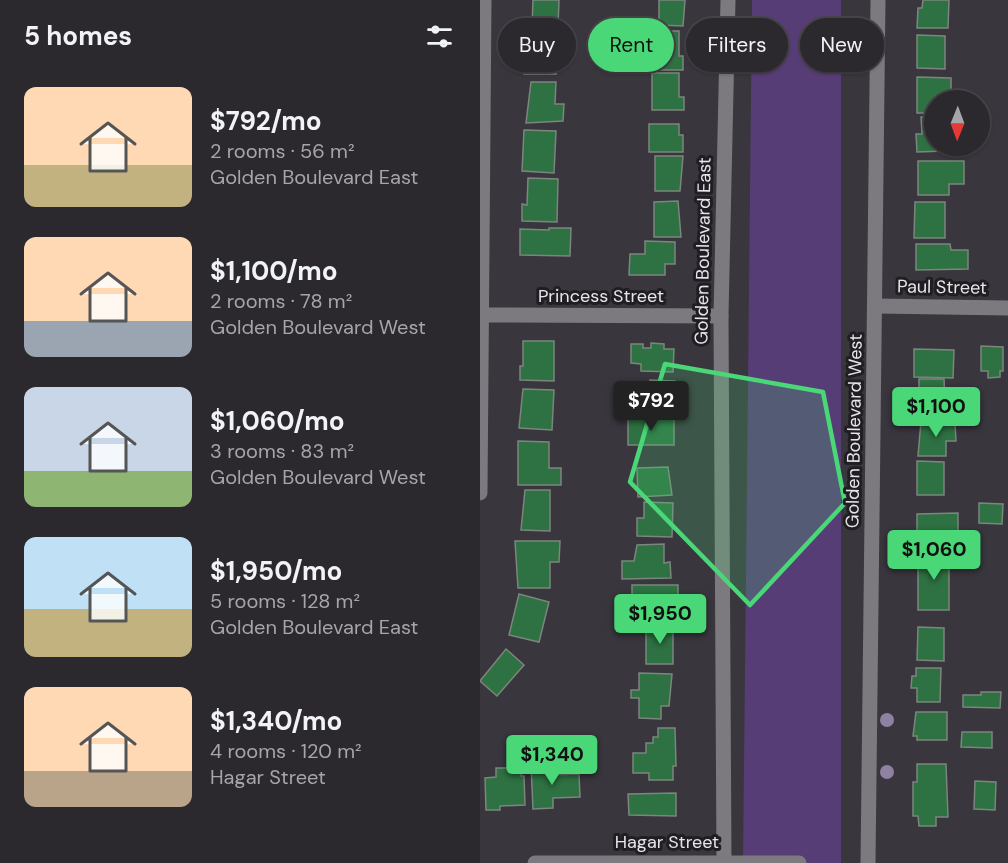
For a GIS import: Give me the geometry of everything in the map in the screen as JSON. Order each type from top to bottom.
[{"type":"street","points":[[480,493],[484,0]]},
{"type":"street","name":"Golden Boulevard East","points":[[724,862],[721,316],[728,0]]},
{"type":"street","name":"Golden Boulevard West","points":[[868,863],[878,0]]},
{"type":"street","name":"Paul Street","points":[[876,306],[1008,308]]},
{"type":"street","name":"Princess Street","points":[[481,315],[721,316]]},
{"type":"street","name":"Hagar Street","points":[[535,863],[799,863]]},
{"type":"highlighted area","points":[[665,364],[823,392],[845,503],[750,605],[630,482]]},
{"type":"shaded area","points":[[752,0],[841,0],[841,18],[800,18],[800,72],[841,72],[841,863],[743,863],[751,72],[788,72],[788,18],[752,18]]},
{"type":"building","points":[[533,0],[559,0],[558,18],[532,18]]},
{"type":"building","points":[[659,0],[685,0],[683,26],[674,26],[674,18],[659,18]]},
{"type":"building","points":[[923,0],[949,0],[948,28],[917,28],[918,8],[922,8]]},
{"type":"building","points":[[674,31],[679,31],[679,56],[683,56],[683,70],[674,70]]},
{"type":"building","points":[[917,35],[945,36],[945,69],[917,68]]},
{"type":"building","points":[[524,72],[556,72],[556,74],[524,74]]},
{"type":"building","points":[[652,73],[679,73],[679,97],[684,97],[684,110],[652,110]]},
{"type":"building","points":[[917,77],[951,78],[951,90],[924,90],[924,113],[917,113]]},
{"type":"building","points":[[531,82],[556,82],[555,104],[564,104],[563,121],[526,123]]},
{"type":"building","points":[[921,117],[924,117],[924,152],[917,152],[916,134],[922,134]]},
{"type":"building","points":[[649,124],[679,124],[679,135],[683,135],[683,152],[649,152]]},
{"type":"building","points":[[524,130],[556,131],[554,173],[522,171]]},
{"type":"building","points":[[655,156],[683,156],[680,191],[655,191]]},
{"type":"building","points":[[918,161],[964,161],[964,184],[949,184],[949,195],[918,195]]},
{"type":"building","points":[[528,178],[558,179],[557,222],[522,221],[522,204],[527,205]]},
{"type":"building","points":[[678,201],[681,237],[654,237],[654,202]]},
{"type":"building","points":[[915,202],[945,202],[945,238],[914,238]]},
{"type":"building","points":[[549,228],[571,228],[570,256],[520,255],[520,229],[549,230]]},
{"type":"building","points":[[645,241],[675,242],[675,264],[665,264],[665,275],[629,275],[630,254],[645,254]]},
{"type":"building","points":[[916,244],[950,244],[951,250],[968,250],[968,269],[916,270]]},
{"type":"building","points":[[523,341],[554,341],[554,381],[520,380],[520,366],[523,366]]},
{"type":"building","points":[[651,343],[664,344],[664,349],[674,349],[673,372],[641,371],[641,364],[631,363],[631,344],[643,344],[643,348],[651,348]]},
{"type":"building","points":[[981,346],[1003,347],[1003,371],[1000,371],[1000,377],[988,378],[988,371],[981,371]]},
{"type":"building","points":[[914,349],[954,350],[953,378],[914,377]]},
{"type":"building","points":[[919,379],[944,379],[945,400],[951,400],[951,409],[945,409],[945,417],[913,416],[913,403],[919,403]]},
{"type":"building","points":[[650,380],[675,381],[674,409],[649,408]]},
{"type":"building","points":[[523,389],[554,390],[552,430],[519,428]]},
{"type":"building","points":[[628,418],[674,418],[674,445],[628,445]]},
{"type":"building","points":[[921,421],[955,423],[956,441],[946,441],[946,456],[918,456]]},
{"type":"building","points":[[518,441],[549,442],[549,468],[561,468],[561,485],[518,485]]},
{"type":"building","points":[[917,461],[944,462],[944,495],[917,495]]},
{"type":"building","points":[[668,467],[672,495],[638,497],[637,468]]},
{"type":"building","points":[[525,490],[550,490],[550,531],[521,530]]},
{"type":"building","points":[[644,502],[673,503],[672,537],[637,536],[637,518],[644,518]]},
{"type":"building","points":[[979,503],[1003,504],[1002,524],[979,523]]},
{"type":"building","points":[[958,513],[958,539],[917,540],[917,514]]},
{"type":"building","points":[[515,541],[560,541],[559,562],[550,562],[550,588],[518,588]]},
{"type":"building","points":[[664,544],[664,563],[670,562],[671,578],[622,579],[622,561],[634,561],[637,545]]},
{"type":"building","points":[[949,552],[949,610],[918,610],[918,553]]},
{"type":"building","points":[[632,585],[678,585],[678,603],[673,603],[673,622],[632,622]]},
{"type":"building","points":[[519,594],[549,602],[539,642],[509,635]]},
{"type":"building","points":[[673,625],[673,664],[646,664],[646,626]]},
{"type":"building","points":[[918,627],[944,628],[944,661],[917,660]]},
{"type":"building","points":[[506,649],[524,665],[497,696],[480,681]]},
{"type":"building","points":[[916,668],[941,668],[940,702],[917,702],[917,688],[911,688],[912,676],[916,676]]},
{"type":"building","points":[[639,673],[672,674],[669,706],[661,706],[661,719],[639,718],[639,698],[631,698],[631,690],[639,690]]},
{"type":"building","points":[[981,692],[1001,692],[1000,708],[963,707],[963,695],[981,695]]},
{"type":"building","points":[[916,712],[947,712],[947,740],[917,740],[917,736],[913,736]]},
{"type":"building","points":[[658,728],[675,728],[676,766],[673,766],[673,780],[649,780],[649,773],[633,773],[633,753],[646,753],[646,743],[653,743],[653,737],[658,737]]},
{"type":"building","points":[[962,732],[992,732],[992,748],[961,747]]},
{"type":"building","points":[[553,764],[554,775],[579,774],[580,797],[553,798],[553,808],[533,809],[531,765]]},
{"type":"building","points":[[917,764],[946,764],[948,817],[936,817],[936,826],[919,826],[918,816],[913,816],[913,782],[917,782]]},
{"type":"building","points":[[496,768],[521,768],[521,776],[524,776],[525,805],[500,806],[500,810],[486,810],[485,778],[496,777]]},
{"type":"building","points":[[975,781],[996,782],[995,810],[974,809]]},
{"type":"building","points":[[676,793],[676,816],[629,815],[628,794]]}]
